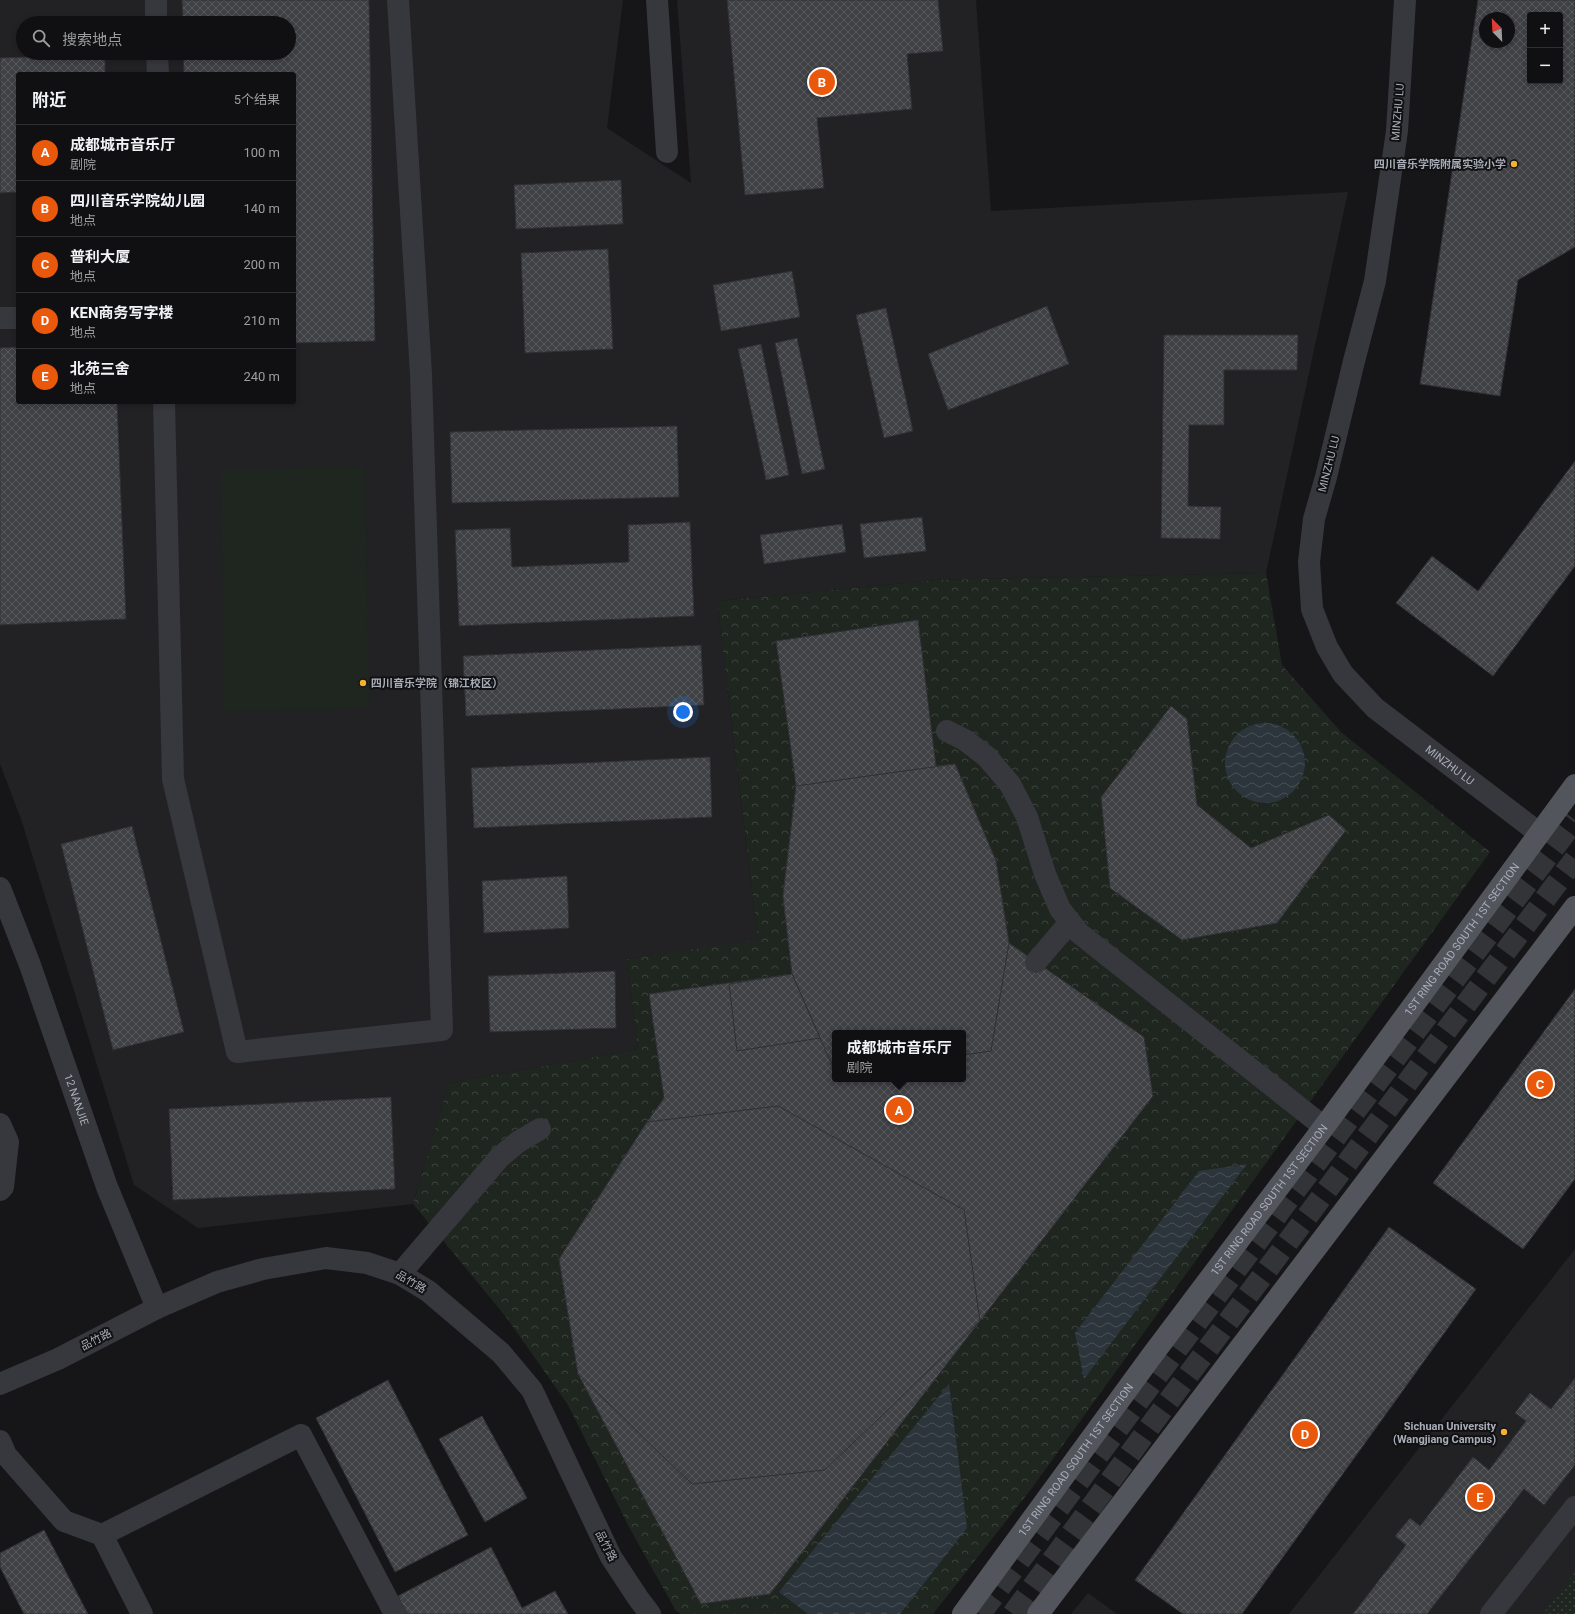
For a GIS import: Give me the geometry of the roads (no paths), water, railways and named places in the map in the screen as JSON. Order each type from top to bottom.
[{"type":"main road","name":"1ST RING ROAD SOUTH 1ST SECTION","points":[[963,1614],[1153,1354],[1324,1127],[1575,785]]},
{"type":"main road","points":[[1038,1614],[1575,907]]},
{"type":"street","points":[[156,0],[156,16]]},
{"type":"street","points":[[164,404],[172,779],[237,1052],[442,1030],[421,374],[398,0]]},
{"type":"street","points":[[657,0],[666,152]]},
{"type":"street","name":"MINZHU LU","points":[[1405,0],[1398,131],[1375,281],[1314,519],[1309,562],[1312,608],[1327,648],[1343,674],[1375,708],[1539,833]]},
{"type":"street","points":[[157,60],[158,72]]},
{"type":"street","points":[[0,318],[16,318]]},
{"type":"street","points":[[947,731],[965,740],[987,756],[1010,784],[1027,817],[1045,874],[1060,909],[1079,933],[1324,1127]]},
{"type":"street","name":"12 NANJIE","points":[[0,888],[30,965],[107,1187],[157,1308]]},
{"type":"street","points":[[1036,962],[1070,922]]},
{"type":"street","points":[[0,1124],[8,1142],[3,1187],[0,1190]]},
{"type":"street","points":[[400,1274],[499,1158],[518,1142],[540,1129]]},
{"type":"street","name":"品竹路","points":[[0,1384],[58,1359],[157,1308],[217,1282],[263,1269],[326,1258],[368,1263],[400,1274],[428,1291],[501,1353],[532,1390],[611,1557],[650,1614]]},
{"type":"street","points":[[102,1535],[301,1435],[395,1614]]},
{"type":"street","points":[[0,1441],[6,1455],[64,1521],[102,1535],[142,1614]]},
{"type":"street","points":[[1491,1614],[1575,1507]]},
{"type":"water","points":[[1265,723],[1273,724],[1287,730],[1293,735],[1298,741],[1304,755],[1304,771],[1298,785],[1293,791],[1287,796],[1273,802],[1265,803],[1257,802],[1243,796],[1237,791],[1232,785],[1226,771],[1225,763],[1226,755],[1232,741],[1237,735],[1243,730],[1257,724]]},
{"type":"water","points":[[1247,1164],[1084,1379],[1075,1333],[1199,1171]]},
{"type":"water","points":[[949,1384],[967,1528],[900,1614],[808,1614],[779,1592]]},
{"type":"tunnel","points":[[980,1614],[1285,1204],[1575,820]]},
{"type":"tunnel","points":[[1013,1614],[1165,1406],[1575,859]]},
{"type":"place","name":"四川音乐学院幼儿园","points":[[822,82]]},
{"type":"place","name":"四川音乐学院附属实验小学","points":[[1514,164]]},
{"type":"place","name":"四川音乐学院（锦江校区）","points":[[363,683]]},
{"type":"place","name":"普利大厦","points":[[1540,1084]]},
{"type":"place","name":"成都城市音乐厅","points":[[899,1110]]},
{"type":"place","name":"Sichuan University (Wangjiang Campus)","points":[[1504,1432]]},
{"type":"place","name":"KEN商务写字楼","points":[[1305,1434]]},
{"type":"place","name":"北苑三舍","points":[[1480,1497]]}]
